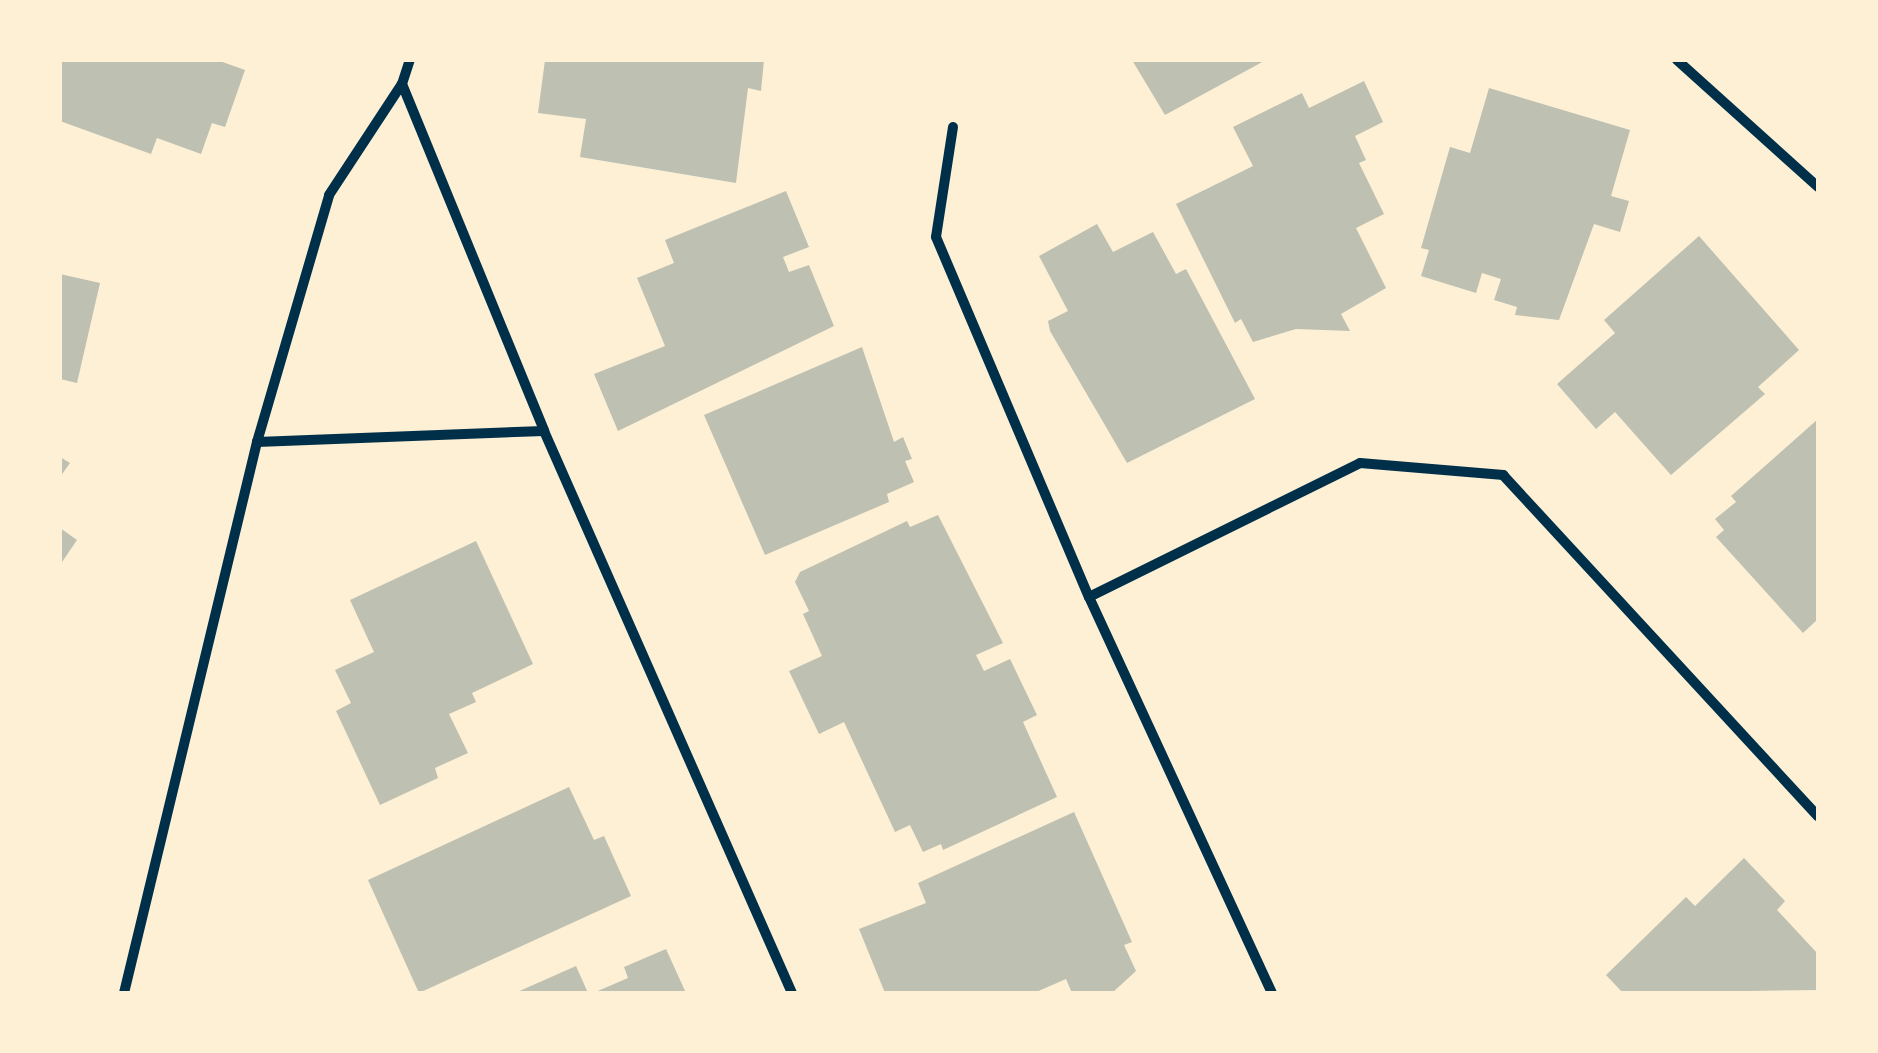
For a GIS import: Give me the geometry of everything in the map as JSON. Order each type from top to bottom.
[{"type":"street","points":[[124,993],[257,442],[329,195],[402,84],[410,60]]},
{"type":"street","points":[[1677,60],[1818,187]]},
{"type":"street","points":[[402,84],[544,431],[792,993]]},
{"type":"street","points":[[954,127],[936,237],[1090,597],[1272,993]]},
{"type":"street","points":[[257,442],[544,431]]},
{"type":"street","points":[[1090,597],[1360,463],[1503,475],[1818,816]]},
{"type":"building","points":[[60,60],[217,60],[245,70],[225,127],[212,123],[201,154],[157,138],[151,154],[60,121]]},
{"type":"building","points":[[545,60],[764,60],[761,91],[748,88],[736,183],[580,157],[586,119],[538,113]]},
{"type":"building","points":[[1132,60],[1266,60],[1165,115]]},
{"type":"building","points":[[1364,81],[1383,122],[1355,136],[1366,160],[1359,163],[1384,214],[1356,228],[1386,288],[1341,314],[1350,331],[1296,329],[1253,342],[1241,319],[1235,323],[1176,204],[1253,166],[1233,127],[1302,93],[1309,108]]},
{"type":"building","points":[[1489,88],[1630,130],[1611,196],[1629,201],[1620,232],[1594,224],[1559,320],[1515,315],[1517,307],[1494,300],[1501,279],[1482,273],[1476,293],[1421,276],[1429,250],[1421,248],[1450,147],[1470,153]]},
{"type":"building","points":[[786,191],[809,247],[783,257],[789,272],[809,265],[834,326],[618,431],[594,374],[665,346],[637,278],[674,263],[665,240]]},
{"type":"building","points":[[1097,224],[1113,252],[1153,232],[1176,274],[1186,269],[1255,399],[1127,463],[1050,331],[1048,321],[1068,311],[1039,256]]},
{"type":"building","points":[[1699,236],[1799,350],[1758,387],[1765,394],[1671,475],[1615,412],[1596,429],[1557,384],[1615,333],[1604,320]]},
{"type":"building","points":[[60,274],[100,283],[77,383],[60,379]]},
{"type":"building","points":[[862,347],[894,442],[903,437],[912,459],[905,461],[914,482],[887,494],[889,502],[765,555],[704,415]]},
{"type":"building","points":[[1818,419],[1818,619],[1803,633],[1716,537],[1724,530],[1715,519],[1736,502],[1731,496]]},
{"type":"building","points":[[60,457],[70,463],[60,477]]},
{"type":"building","points":[[938,515],[1003,643],[976,655],[984,671],[1010,659],[1037,715],[1023,722],[1057,797],[943,850],[941,844],[923,852],[910,825],[895,832],[844,722],[819,734],[789,671],[822,656],[803,614],[809,611],[795,582],[800,572],[907,521],[910,527]]},
{"type":"building","points":[[60,528],[77,540],[60,565]]},
{"type":"building","points":[[476,541],[533,664],[472,693],[476,702],[449,714],[468,753],[435,768],[438,778],[380,805],[336,711],[351,703],[335,670],[374,652],[350,600]]},
{"type":"building","points":[[569,787],[594,840],[604,836],[631,896],[419,993],[368,880]]},
{"type":"building","points":[[1074,812],[1132,942],[1124,945],[1136,971],[1112,993],[1072,993],[1066,979],[1034,993],[885,993],[859,929],[926,903],[918,883]]},
{"type":"building","points":[[1744,858],[1785,901],[1777,910],[1818,954],[1818,990],[1623,993],[1606,975],[1686,897],[1695,906]]},
{"type":"building","points":[[666,949],[686,993],[593,993],[628,978],[624,967]]},
{"type":"building","points":[[576,966],[588,993],[515,993]]}]
